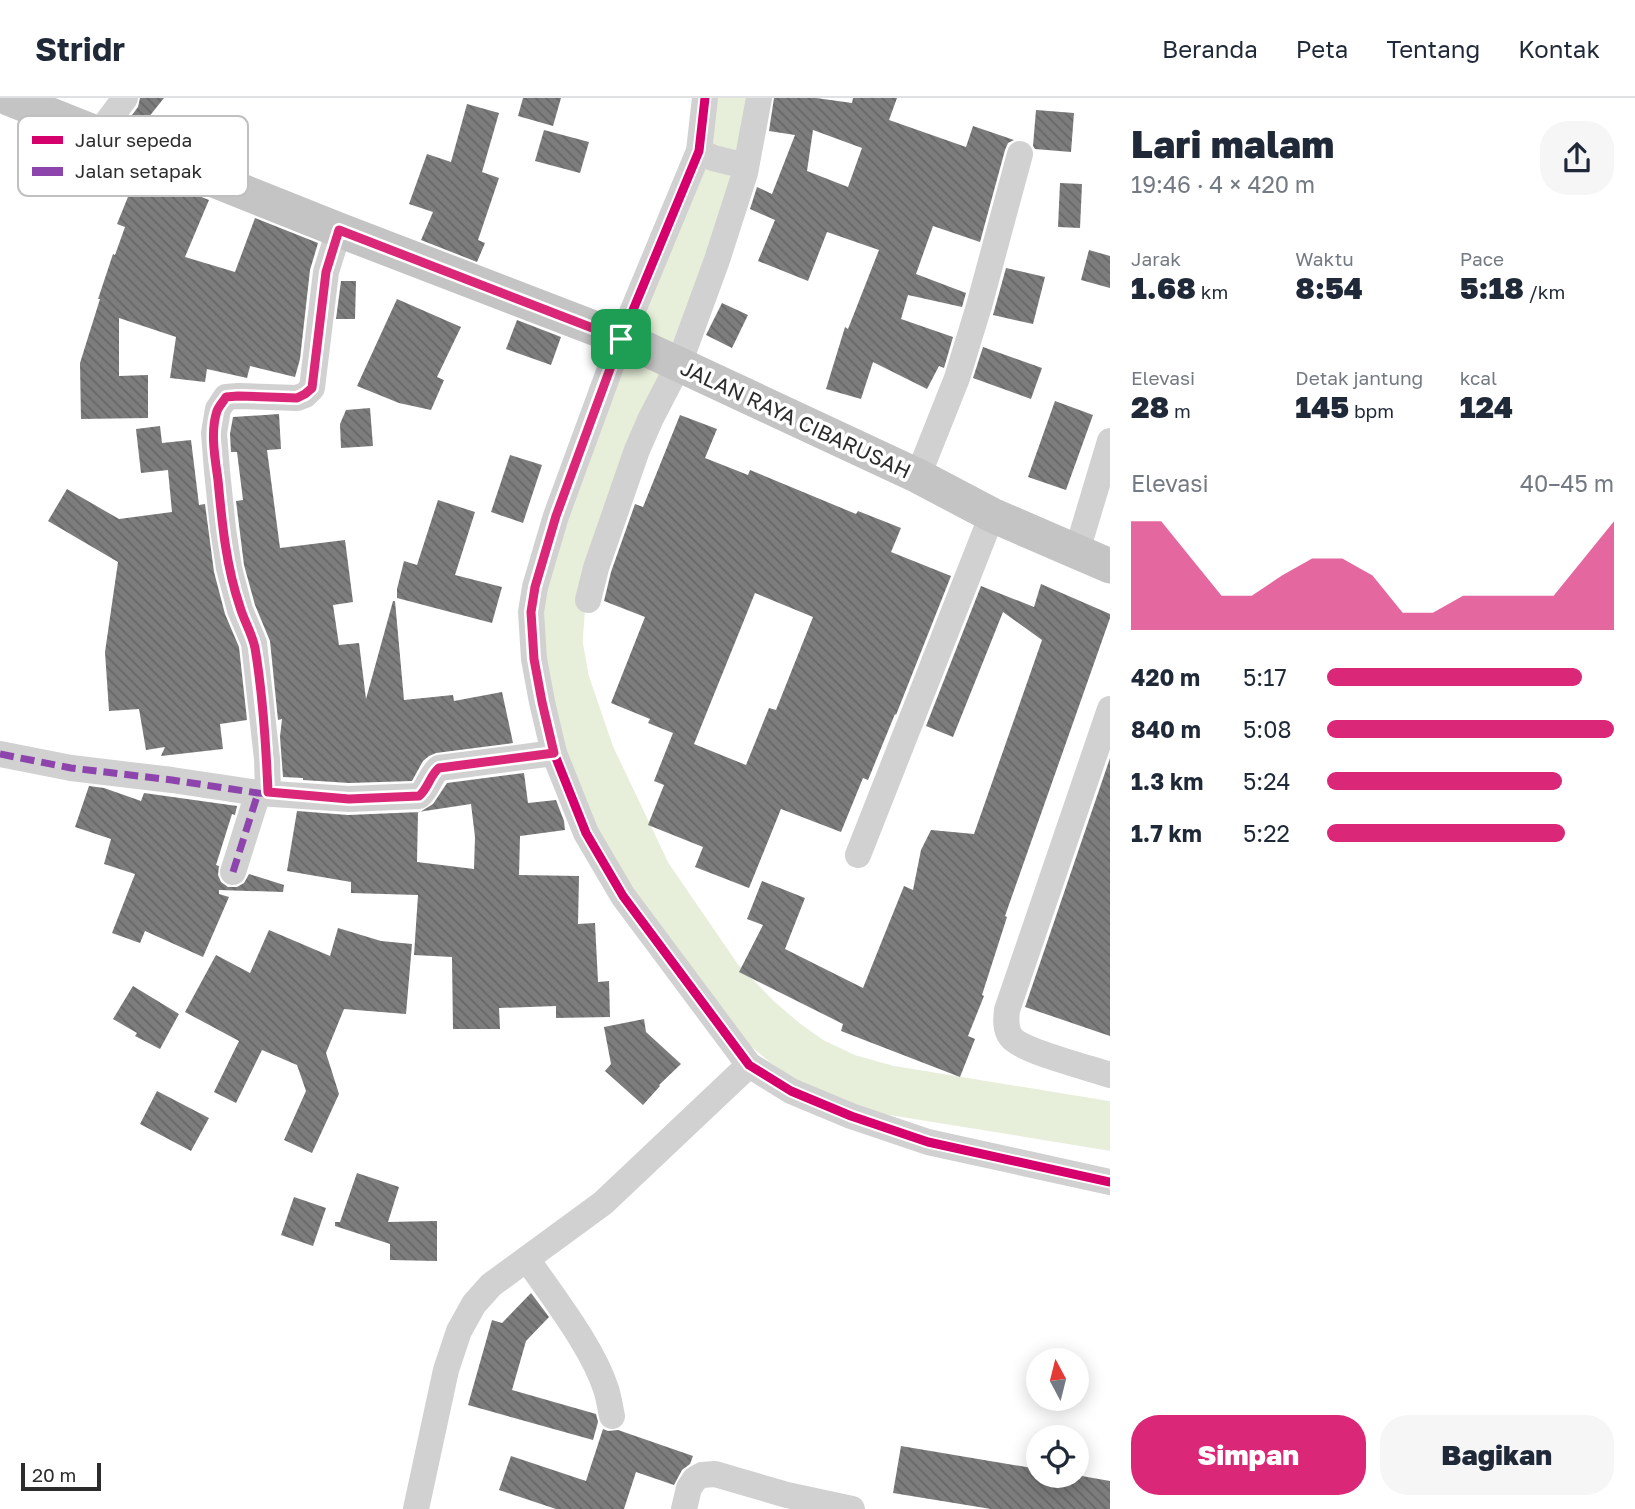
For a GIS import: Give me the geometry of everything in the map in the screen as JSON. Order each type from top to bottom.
[{"type":"main road","name":"JALAN RAYA CIBARUSAH","points":[[8,98],[55,116]]},
{"type":"main road","name":"JALAN RAYA CIBARUSAH","points":[[248,193],[627,341],[918,476],[992,515],[1110,566]]},
{"type":"street","points":[[112,116],[125,98]]},
{"type":"street","points":[[705,98],[706,154],[556,516],[535,587],[531,612],[534,659],[554,753],[586,833],[623,896],[749,1065],[791,1091],[850,1116],[928,1142],[1110,1182]]},
{"type":"street","points":[[589,600],[596,568],[633,460],[717,260],[760,98]]},
{"type":"street","points":[[706,154],[743,166]]},
{"type":"street","points":[[918,476],[957,378],[1020,154]]},
{"type":"street","points":[[233,872],[263,792],[267,759],[254,643],[240,610],[229,568],[214,433],[218,409],[226,397],[297,398],[312,388],[326,272],[339,230]]},
{"type":"street","points":[[1077,551],[1110,441]]},
{"type":"street","points":[[858,855],[992,515]]},
{"type":"street","points":[[1110,709],[1006,1010],[1008,1034],[1016,1042],[1110,1075]]},
{"type":"street","points":[[0,754],[71,768],[263,792],[349,799],[419,796],[439,768],[554,753]]},
{"type":"street","points":[[416,1509],[446,1370],[459,1331],[474,1304],[491,1285],[603,1203],[749,1065]]},
{"type":"street","points":[[527,1259],[575,1329],[599,1371],[607,1391],[612,1416]]},
{"type":"street","points":[[684,1509],[689,1488],[695,1479],[702,1475],[715,1474],[786,1502],[852,1509]]},
{"type":"building","points":[[140,98],[164,98],[150,116],[131,116],[138,107]]},
{"type":"building","points":[[523,98],[561,98],[553,126],[518,116]]},
{"type":"building","points":[[774,98],[816,98],[852,103],[853,98],[897,98],[889,120],[966,147],[973,126],[1014,140],[1008,143],[1005,150],[980,242],[933,226],[916,274],[966,293],[962,307],[908,295],[901,319],[953,337],[944,368],[939,366],[927,389],[873,362],[861,399],[826,389],[845,327],[848,329],[879,250],[827,232],[808,281],[758,261],[775,220],[750,209],[757,187],[772,194],[795,135],[769,131]],"holes":[[[813,130],[862,148],[848,187],[807,171]]]},
{"type":"building","points":[[467,104],[499,113],[482,172],[499,178],[478,240],[485,243],[477,262],[421,240],[433,212],[409,204],[427,154],[451,162]]},
{"type":"building","points":[[1036,110],[1074,113],[1071,152],[1035,149]]},
{"type":"building","points":[[544,130],[589,142],[580,173],[535,161]]},
{"type":"building","points":[[1060,183],[1082,184],[1080,228],[1058,227]]},
{"type":"building","points":[[128,196],[199,196],[209,200],[185,257],[235,272],[255,218],[318,243],[310,270],[300,359],[295,377],[250,366],[247,378],[207,369],[205,382],[170,378],[176,337],[119,318],[119,376],[148,375],[148,418],[81,419],[80,363],[98,299],[125,227],[117,224]]},
{"type":"building","points":[[1089,250],[1110,256],[1110,288],[1081,280]]},
{"type":"building","points":[[1006,268],[1045,277],[1033,324],[993,315]]},
{"type":"building","points":[[341,281],[356,281],[355,319],[336,319]]},
{"type":"building","points":[[397,299],[461,327],[437,377],[444,380],[431,410],[399,403],[357,386]]},
{"type":"building","points":[[722,303],[748,315],[732,348],[706,335]]},
{"type":"building","points":[[517,320],[561,337],[551,365],[506,349]]},
{"type":"building","points":[[983,347],[1042,368],[1031,399],[973,378]]},
{"type":"building","points":[[1055,401],[1093,415],[1066,490],[1028,477]]},
{"type":"building","points":[[370,408],[373,446],[341,448],[340,424],[346,410]]},
{"type":"building","points":[[279,414],[281,449],[267,450],[280,548],[345,540],[353,602],[333,605],[339,645],[359,643],[366,699],[395,601],[404,700],[453,695],[454,701],[502,692],[513,743],[436,753],[423,761],[412,781],[349,783],[283,777],[280,737],[282,719],[278,720],[270,641],[255,605],[244,565],[236,501],[243,500],[237,452],[231,452],[230,434],[233,417]]},
{"type":"building","points":[[680,415],[717,429],[705,458],[748,475],[750,470],[856,514],[858,511],[901,528],[891,552],[951,576],[896,715],[868,780],[863,778],[841,832],[781,809],[749,888],[695,867],[703,847],[648,825],[664,785],[654,781],[673,733],[648,723],[650,719],[611,703],[645,617],[604,601],[611,572],[635,504],[643,507]],"holes":[[[755,593],[813,617],[776,710],[769,708],[746,765],[694,744]]]},
{"type":"building","points":[[160,426],[162,443],[191,440],[199,505],[205,504],[214,572],[225,614],[239,647],[247,720],[220,724],[223,749],[161,756],[165,747],[146,750],[139,709],[109,711],[105,652],[118,562],[48,521],[67,489],[119,519],[172,512],[168,470],[141,473],[136,429]]},
{"type":"building","points":[[510,455],[542,465],[523,523],[491,512]]},
{"type":"building","points":[[438,500],[475,512],[455,575],[502,587],[492,623],[397,598],[404,561],[417,565]]},
{"type":"building","points":[[1041,584],[1110,614],[1110,618],[1005,916],[1007,917],[982,995],[984,996],[968,1036],[975,1039],[960,1077],[841,1031],[843,1024],[739,972],[763,925],[747,919],[762,881],[805,898],[785,949],[863,988],[904,886],[913,890],[921,850],[931,830],[974,834],[1042,640],[1003,612],[953,737],[926,726],[981,586],[1034,607]]},
{"type":"building","points":[[1110,758],[1110,1036],[1025,1007]]},
{"type":"building","points":[[524,773],[528,803],[556,800],[565,830],[520,836],[519,875],[579,876],[578,924],[595,923],[598,982],[609,981],[610,1017],[556,1018],[556,1006],[499,1008],[500,1029],[453,1029],[452,957],[414,955],[418,895],[351,893],[351,882],[287,871],[297,811],[348,815],[418,812],[417,862],[474,869],[475,837],[471,804],[421,812],[433,804],[447,783]]},
{"type":"building","points":[[89,786],[104,788],[141,801],[144,793],[237,806],[216,865],[219,866],[218,875],[221,882],[228,887],[237,887],[244,883],[249,874],[284,885],[283,892],[219,890],[219,894],[229,897],[203,957],[145,931],[140,943],[112,933],[135,874],[104,864],[111,839],[75,827]]},
{"type":"building","points":[[338,928],[381,941],[412,944],[406,1014],[344,1009],[326,1053],[339,1094],[312,1153],[284,1140],[306,1091],[297,1065],[262,1050],[236,1103],[214,1092],[239,1041],[185,1012],[216,955],[250,973],[269,930],[330,956]]},
{"type":"building","points":[[133,986],[179,1014],[160,1049],[135,1036],[137,1033],[113,1019]]},
{"type":"building","points":[[644,1019],[646,1032],[681,1064],[643,1105],[605,1071],[611,1064],[604,1027]]},
{"type":"building","points":[[157,1091],[209,1118],[191,1151],[140,1124]]},
{"type":"building","points":[[357,1173],[399,1187],[388,1222],[437,1221],[437,1261],[390,1260],[390,1244],[335,1226],[335,1222],[340,1222]]},
{"type":"building","points":[[294,1197],[326,1208],[313,1246],[281,1235]]},
{"type":"building","points":[[531,1293],[549,1317],[526,1341],[512,1390],[596,1414],[598,1422],[593,1440],[468,1405],[492,1320],[502,1323]]},
{"type":"building","points":[[603,1429],[618,1430],[693,1456],[674,1485],[636,1472],[624,1509],[556,1509],[499,1490],[511,1456],[586,1481]]},
{"type":"building","points":[[901,1446],[1026,1467],[1026,1488],[1089,1488],[1089,1477],[1110,1481],[1110,1509],[991,1509],[893,1493]]},
{"type":"waterway","points":[[736,98],[735,123],[719,188],[664,314],[616,444],[575,535],[563,575],[558,643],[565,682],[590,755],[647,875],[719,980],[785,1043],[812,1062],[846,1078],[889,1090],[1110,1126]]},
{"type":"marked path","points":[[0,754],[71,768],[258,793],[349,799],[419,796],[439,768],[554,753]]},
{"type":"marked path","points":[[233,872],[258,793]]},
{"type":"cycle path","points":[[705,98],[699,151],[621,339],[556,516],[535,587],[531,612],[534,659],[554,753],[586,833],[623,896],[749,1065],[791,1091],[851,1116],[928,1142],[1110,1182]]},
{"type":"cycle path","points":[[268,792],[254,643],[240,610],[229,568],[214,433],[218,409],[226,397],[297,398],[312,388],[326,272],[339,230]]},
{"type":"route","points":[[339,230],[621,339],[556,516],[535,587],[531,612],[534,659],[554,753],[439,768],[419,796],[349,799],[268,792],[258,668],[254,643],[240,610],[229,568],[214,433],[218,409],[226,397],[297,398],[312,388],[326,272],[339,230]]}]
